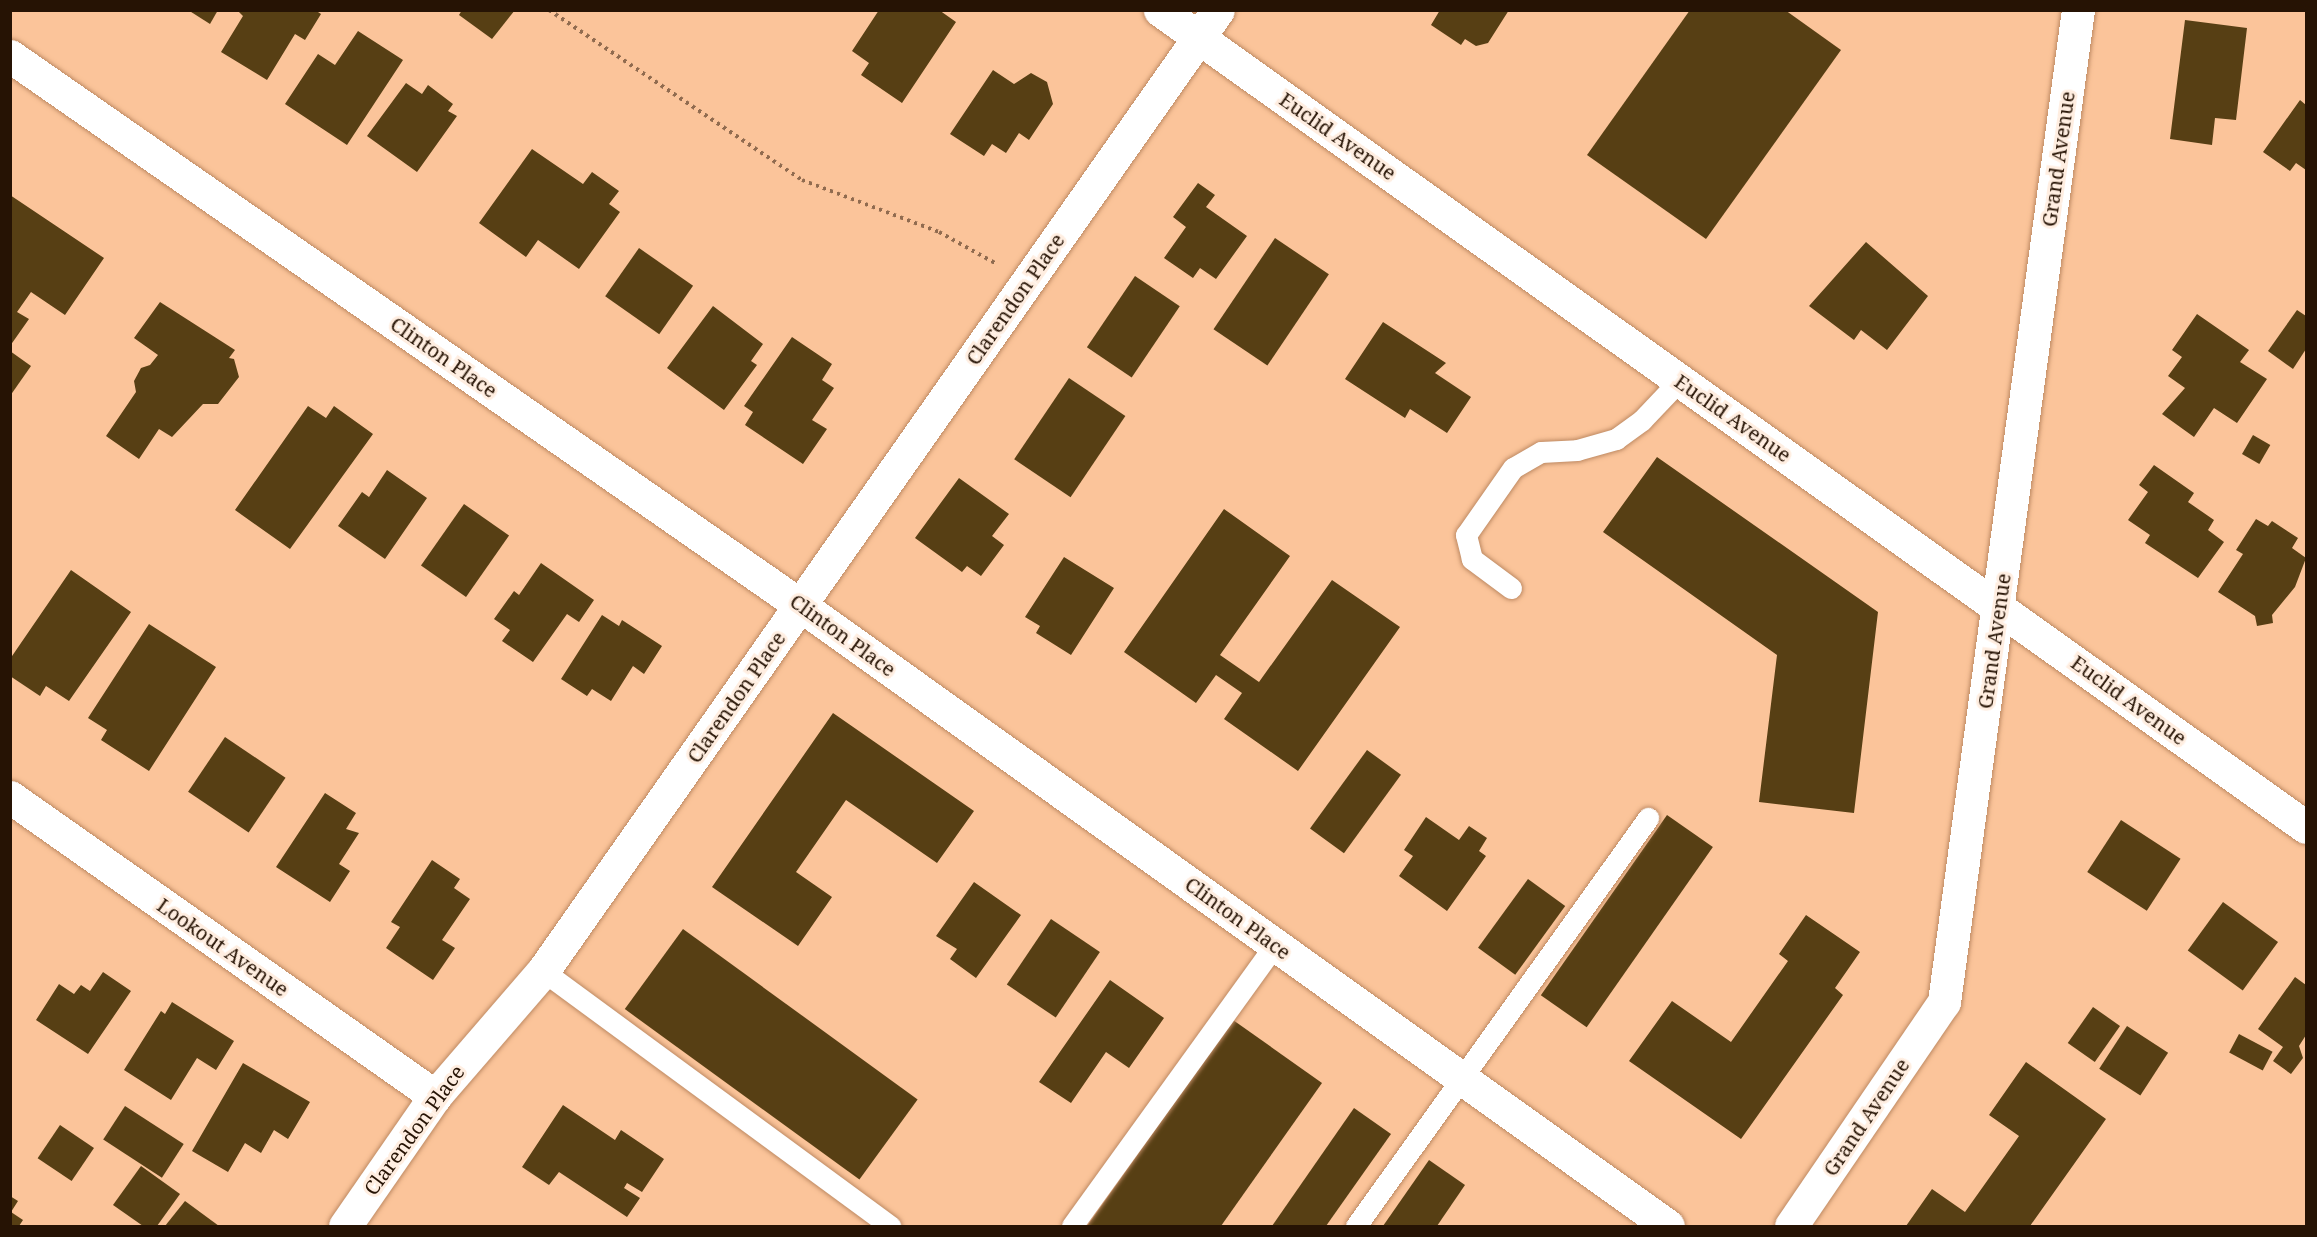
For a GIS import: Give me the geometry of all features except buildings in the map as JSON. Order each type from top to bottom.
[{"type":"street","name":"Euclid Avenue","points":[[1160,10],[2307,827]]},
{"type":"street","name":"Clarendon Place","points":[[345,1227],[435,1096],[543,971],[1218,10]]},
{"type":"street","name":"Grand Avenue","points":[[1791,1227],[1944,1002],[2078,10]]},
{"type":"street","name":"Clinton Place","points":[[10,56],[800,604],[1668,1227]]},
{"type":"street","name":"Lookout Avenue","points":[[10,797],[435,1096]]},
{"type":"lane","points":[[1511,588],[1472,559],[1466,536],[1513,468],[1541,452],[1577,450],[1616,439],[1642,420],[1680,380]]},
{"type":"lane","points":[[1356,1227],[1648,818]]},
{"type":"lane","points":[[1072,1227],[1275,945]]},
{"type":"lane","points":[[543,971],[890,1227]]},
{"type":"path","points":[[549,10],[802,180],[939,232],[1026,283]]}]
